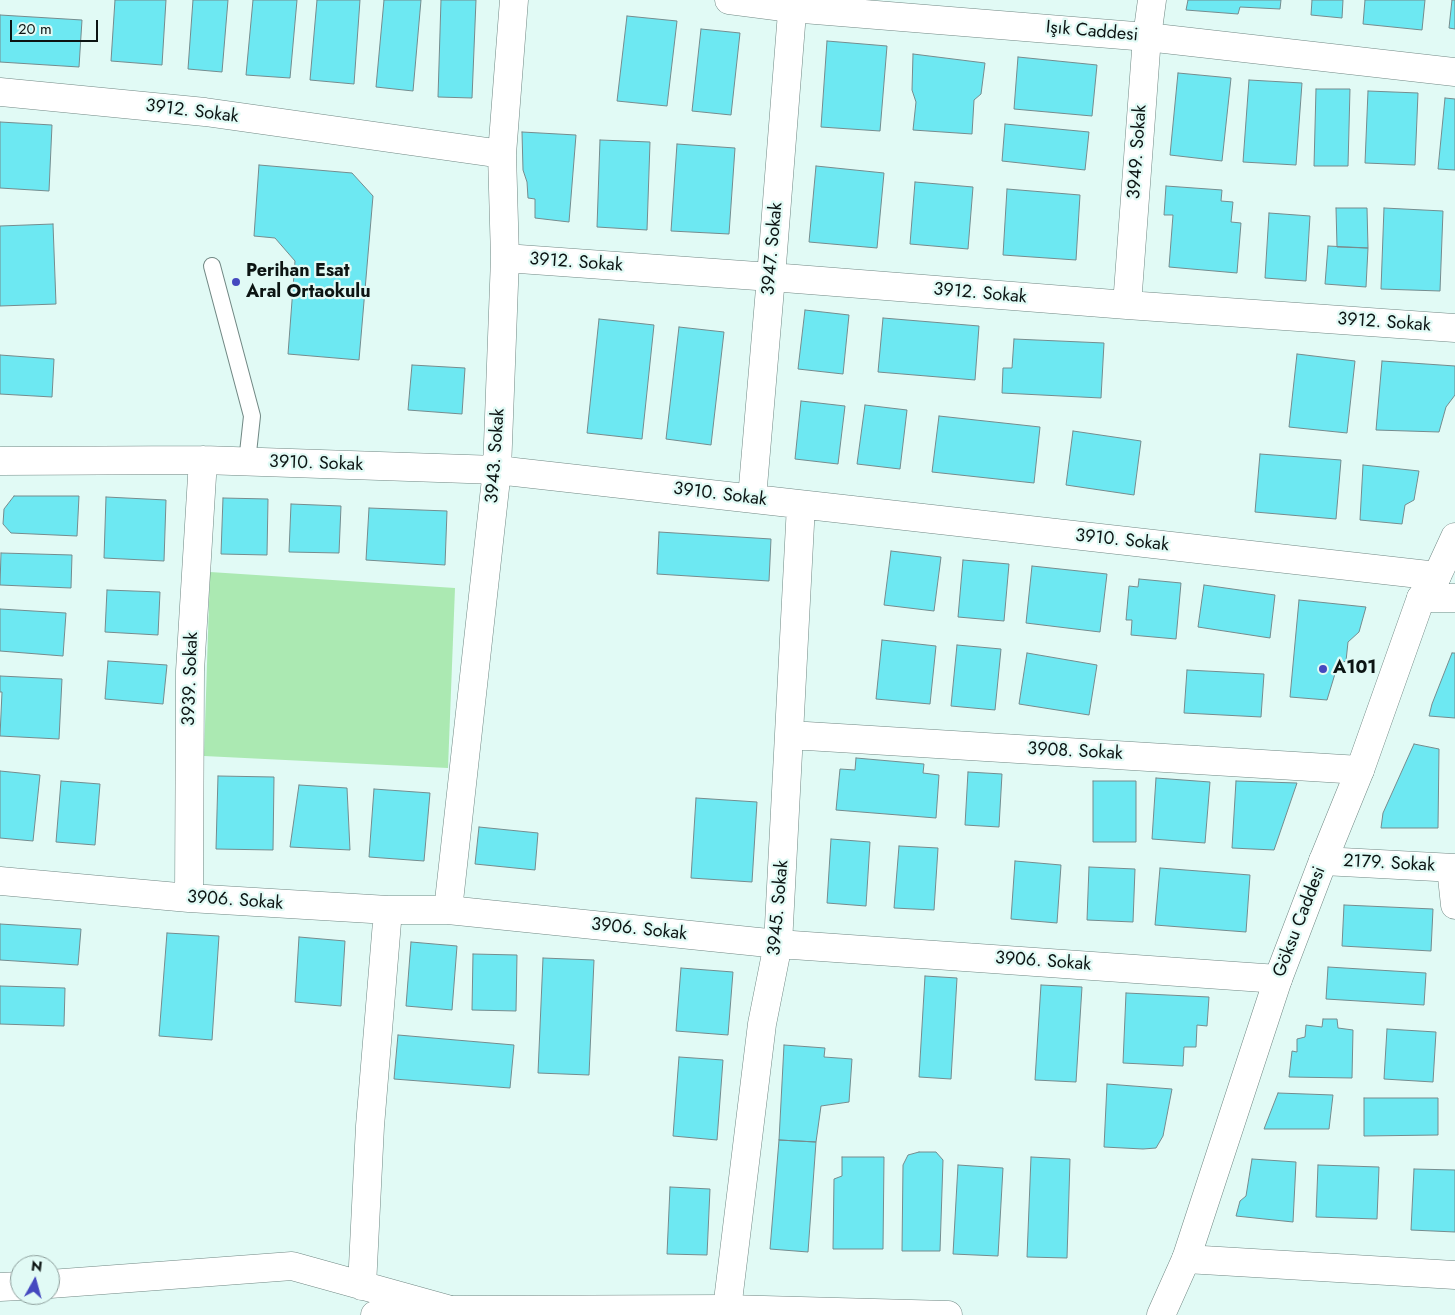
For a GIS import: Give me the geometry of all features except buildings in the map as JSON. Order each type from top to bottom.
[{"type":"main road","name":"3943. Sokak","points":[[448,910],[497,470],[505,258],[502,154],[514,0]]},
{"type":"main road","name":"Işık Caddesi","points":[[729,0],[792,4],[1147,37],[1455,72]]},
{"type":"main road","name":"3949. Sokak","points":[[1127,305],[1147,37],[1152,0]]},
{"type":"main road","name":"3947. Sokak","points":[[752,498],[792,4]]},
{"type":"main road","name":"3912. Sokak","points":[[0,92],[205,112],[502,154]]},
{"type":"main road","name":"3912. Sokak","points":[[505,258],[1455,328]]},
{"type":"main road","name":"3910. Sokak","points":[[0,461],[203,460],[497,470],[1437,576]]},
{"type":"main road","name":"3939. Sokak","points":[[189,898],[190,671],[203,460]]},
{"type":"main road","name":"3945. Sokak","points":[[727,1309],[762,1024],[778,944],[801,505]]},
{"type":"main road","name":"Göksu Caddesi","points":[[1161,1315],[1186,1259],[1278,979],[1360,770],[1421,598],[1437,576],[1455,537]]},
{"type":"main road","points":[[1421,598],[1455,598]]},
{"type":"main road","name":"3908. Sokak","points":[[790,735],[1360,770]]},
{"type":"main road","name":"2179. Sokak","points":[[1323,861],[1453,868]]},
{"type":"main road","points":[[1453,868],[1455,905]]},
{"type":"main road","name":"3906. Sokak","points":[[0,881],[189,898],[388,910],[448,910],[778,944],[1278,979]]},
{"type":"main road","points":[[362,1286],[370,1126],[388,910]]},
{"type":"main road","points":[[1186,1259],[1455,1275]]},
{"type":"main road","points":[[60,1283],[292,1266],[450,1310]]},
{"type":"main road","points":[[374,1315],[450,1310],[727,1309],[948,1315]]},
{"type":"lane","points":[[212,266],[252,416],[247,462]]},
{"type":"green space","points":[[210,572],[455,588],[448,768],[204,756]]},
{"type":"place","name":"Perihan Esat Aral Ortaokulu","points":[[236,282]]},
{"type":"place","name":"A101","points":[[1323,669]]}]
